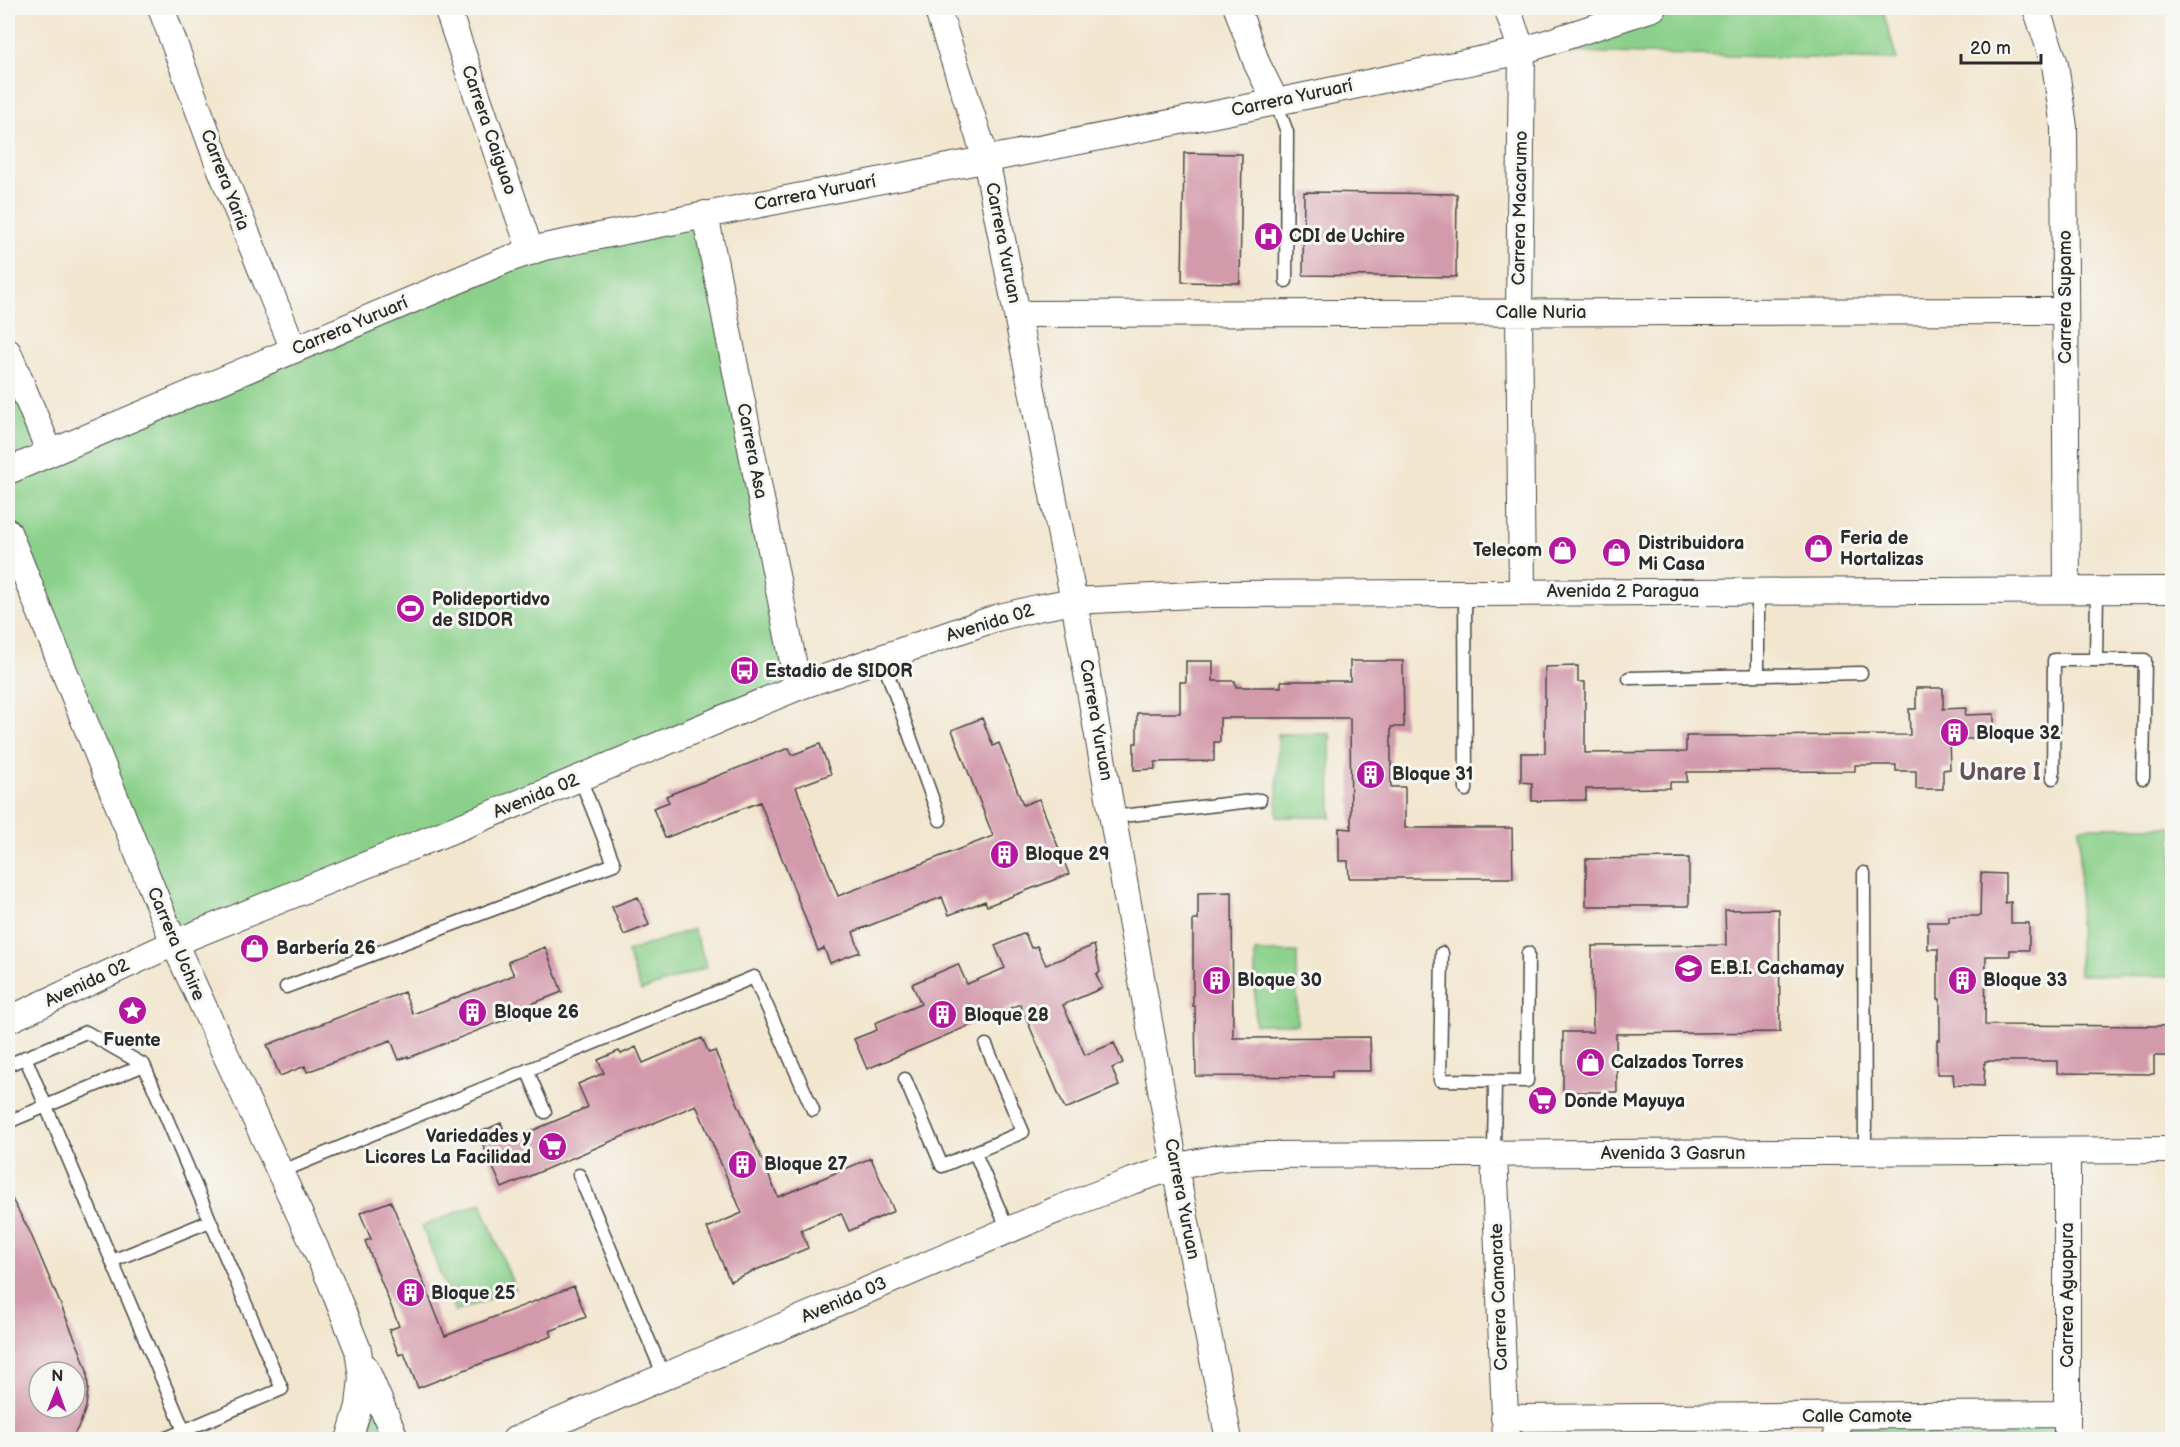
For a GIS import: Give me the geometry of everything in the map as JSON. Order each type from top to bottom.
[{"type":"street","name":"Carrera Yaria","points":[[161,8],[216,160],[294,350]]},
{"type":"street","name":"Carrera Caiguao","points":[[447,8],[531,252]]},
{"type":"street","name":"Carrera Yuruan","points":[[937,8],[986,159],[1074,601],[1175,1167],[1228,1440]]},
{"type":"street","points":[[1238,8],[1257,64],[1276,102]]},
{"type":"street","name":"Carrera Macarumo","points":[[1507,8],[1522,51],[1518,313],[1522,591]]},
{"type":"street","name":"Carrera Yuruarí","points":[[8,471],[531,252],[572,240],[1276,102],[1522,51],[1653,8]]},
{"type":"street","name":"Carrera Supamo","points":[[2036,8],[2055,64],[2064,127],[2067,590]]},
{"type":"street","name":"Carrera Asa","points":[[705,214],[798,687]]},
{"type":"street","name":"Calle Nuria","points":[[1017,314],[2065,311]]},
{"type":"street","points":[[8,352],[50,453]]},
{"type":"street","name":"Carrera Uchire","points":[[8,532],[174,943],[330,1280],[396,1440]]},
{"type":"street","name":"Avenida 2 Paragua","points":[[1074,601],[1212,594],[2172,590]]},
{"type":"street","name":"Avenida 02","points":[[8,1020],[174,943],[798,687],[996,618],[1074,601]]},
{"type":"street","name":"Carrera Aguapura","points":[[2067,1150],[2067,1440]]},
{"type":"street","name":"Avenida 3 Gasrun","points":[[1175,1167],[1218,1158],[1260,1155],[2172,1150]]},
{"type":"street","name":"Carrera Camarate","points":[[1494,1154],[1505,1429]]},
{"type":"street","name":"Avenida 03","points":[[515,1440],[1008,1230],[1121,1185],[1175,1167]]},
{"type":"street","name":"Carrera Uchire","points":[[349,1440],[359,1406],[362,1378],[358,1350]]},
{"type":"street","name":"Calle Camote","points":[[1505,1429],[1836,1428],[2067,1414]]},
{"type":"lane","points":[[1276,102],[1287,132],[1286,281]]},
{"type":"lane","points":[[2096,660],[2097,590]]},
{"type":"lane","points":[[1758,591],[1758,675]]},
{"type":"lane","points":[[1465,592],[1466,790]]},
{"type":"lane","points":[[882,658],[940,820]]},
{"type":"lane","points":[[2053,778],[2054,660],[2145,660],[2143,778]]},
{"type":"lane","points":[[1629,678],[1861,673]]},
{"type":"lane","points":[[286,987],[614,864],[580,778]]},
{"type":"lane","points":[[1113,817],[1260,800]]},
{"type":"lane","points":[[1864,873],[1864,1152]]},
{"type":"lane","points":[[1442,953],[1440,1080],[1527,1081],[1528,953]]},
{"type":"lane","points":[[280,1172],[754,978],[813,1110]]},
{"type":"lane","points":[[8,1065],[86,1032],[144,1065],[282,1389],[186,1435],[162,1440]]},
{"type":"lane","points":[[905,1079],[942,1166],[975,1153],[1023,1132],[986,1045]]},
{"type":"lane","points":[[25,1057],[186,1435]]},
{"type":"lane","points":[[8,1122],[144,1065]]},
{"type":"lane","points":[[527,1070],[545,1112]]},
{"type":"lane","points":[[1494,1154],[1495,1080]]},
{"type":"lane","points":[[975,1153],[1008,1230]]},
{"type":"lane","points":[[579,1175],[664,1376]]},
{"type":"lane","points":[[112,1261],[210,1221]]},
{"type":"green space","points":[[1653,8],[1882,8],[1897,60],[1522,51]]},
{"type":"green space","name":"Polideportidvo de SIDOR","points":[[705,214],[798,687],[179,944],[8,531],[8,352],[50,453],[440,289]]},
{"type":"green space","points":[[1278,734],[1330,734],[1331,817],[1277,817]]},
{"type":"green space","points":[[2080,827],[2172,827],[2172,976],[2079,975]]},
{"type":"green space","points":[[693,929],[707,967],[641,991],[627,952]]},
{"type":"green space","points":[[1255,952],[1297,952],[1297,1024],[1255,1024]]},
{"type":"green space","points":[[481,1203],[515,1289],[455,1312],[422,1226]]},
{"type":"green space","points":[[362,1378],[396,1439],[349,1440]]},
{"type":"green space","points":[[2067,1414],[2067,1439],[1837,1439],[1836,1416]]},
{"type":"building","points":[[1184,153],[1242,154],[1240,283],[1182,282]]},
{"type":"building","points":[[1304,192],[1457,194],[1456,277],[1303,275]]},
{"type":"building","name":"Bloque 31","points":[[1186,661],[1213,661],[1213,681],[1235,681],[1236,687],[1281,687],[1281,681],[1350,681],[1350,661],[1403,661],[1404,727],[1391,727],[1391,787],[1405,787],[1405,828],[1512,828],[1513,878],[1349,878],[1348,861],[1339,861],[1339,828],[1351,829],[1350,718],[1220,718],[1220,742],[1214,742],[1214,761],[1155,762],[1155,769],[1134,770],[1137,713],[1180,713],[1180,682],[1186,682]]},
{"type":"building","name":"Bloque 32","points":[[1578,666],[1578,682],[1585,682],[1585,753],[1686,752],[1686,736],[1910,735],[1909,709],[1916,709],[1916,688],[1943,688],[1943,709],[1966,708],[1965,715],[1994,714],[1994,739],[1949,739],[1950,769],[1943,770],[1943,789],[1916,789],[1916,771],[1896,771],[1896,765],[1855,765],[1855,771],[1687,772],[1687,782],[1670,782],[1670,788],[1586,789],[1586,800],[1532,801],[1532,783],[1521,782],[1521,753],[1545,753],[1545,667]]},
{"type":"building","name":"Bloque 29","points":[[982,718],[993,746],[999,743],[1023,805],[1039,799],[1069,874],[987,906],[985,901],[949,915],[942,897],[853,932],[860,952],[830,963],[824,948],[818,951],[760,802],[665,838],[653,808],[669,802],[666,796],[789,748],[792,755],[820,744],[831,774],[796,787],[838,896],[993,836],[952,730]]},
{"type":"building","points":[[1689,858],[1689,906],[1586,906],[1586,859]]},
{"type":"building","name":"Bloque 33","points":[[1981,873],[2005,874],[2005,903],[2011,902],[2011,923],[2029,923],[2029,950],[2010,950],[2010,956],[1986,956],[1985,1025],[2172,1026],[2172,1056],[2154,1056],[2154,1074],[2057,1073],[2057,1061],[1985,1061],[1984,1086],[1954,1085],[1953,1074],[1937,1074],[1937,1040],[1940,1040],[1938,949],[1928,949],[1928,922],[1949,922],[1949,916],[1980,916]]},
{"type":"building","name":"Bloque 30","points":[[1232,892],[1233,1038],[1370,1037],[1371,1071],[1332,1071],[1332,1077],[1196,1076],[1193,920],[1198,920],[1198,893]]},
{"type":"building","points":[[638,897],[649,925],[624,935],[612,907]]},
{"type":"building","points":[[1779,909],[1780,1032],[1616,1034],[1617,1092],[1563,1092],[1563,1032],[1593,1032],[1592,946],[1726,945],[1725,910]]},
{"type":"building","name":"Bloque 28","points":[[1025,933],[1031,948],[1037,946],[1046,965],[1094,945],[1100,972],[1096,974],[1102,988],[1063,1005],[1085,1055],[1114,1043],[1123,1063],[1112,1068],[1119,1086],[1065,1109],[1020,1004],[867,1069],[854,1039],[877,1030],[875,1023],[921,1004],[912,984],[958,964],[967,984],[1005,968],[995,946]]},
{"type":"building","name":"Bloque 26","points":[[545,947],[562,992],[526,1006],[528,1011],[408,1058],[408,1056],[399,1060],[391,1040],[307,1072],[305,1066],[280,1076],[267,1045],[404,992],[413,1014],[514,975],[508,962]]},
{"type":"building","name":"Bloque 27","points":[[702,1038],[709,1053],[715,1051],[778,1197],[871,1158],[894,1211],[849,1231],[841,1213],[801,1230],[808,1248],[730,1281],[707,1228],[742,1213],[696,1105],[502,1188],[478,1133],[501,1123],[508,1141],[588,1107],[578,1084],[604,1073],[598,1060],[619,1051],[621,1054],[636,1047],[643,1063]]},
{"type":"building","points":[[8,1192],[30,1232],[83,1360],[27,1360],[27,1420],[81,1420],[71,1440],[8,1440]]},
{"type":"building","name":"Bloque 25","points":[[391,1201],[445,1336],[574,1286],[586,1317],[550,1331],[552,1336],[418,1388],[404,1353],[399,1355],[389,1330],[399,1326],[365,1241],[371,1239],[360,1213]]},
{"type":"place","name":"CDI de Uchire","points":[[1268,236]]},
{"type":"place","name":"Feria de Hortalizas","points":[[1819,548]]},
{"type":"place","name":"Telecom","points":[[1563,550]]},
{"type":"place","name":"Distribuidora Mi Casa","points":[[1617,553]]},
{"type":"place","name":"Polideportidvo de SIDOR","points":[[411,609]]},
{"type":"place","name":"Estadio de SIDOR","points":[[744,671]]},
{"type":"place","name":"Bloque 32","points":[[1955,733]]},
{"type":"place","name":"Bloque 31","points":[[1371,774]]},
{"type":"place","name":"Bloque 29","points":[[1004,854]]},
{"type":"place","name":"Barbería 26","points":[[255,948]]},
{"type":"place","name":"E.B.I. Cachamay","points":[[1689,968]]},
{"type":"place","name":"Bloque 30","points":[[1216,980]]},
{"type":"place","name":"Bloque 33","points":[[1962,980]]},
{"type":"place","name":"Fuente","points":[[132,1011]]},
{"type":"place","name":"Bloque 26","points":[[473,1012]]},
{"type":"place","name":"Bloque 28","points":[[943,1015]]},
{"type":"place","name":"Calzados Torres","points":[[1590,1062]]},
{"type":"place","name":"Donde Mayuya","points":[[1543,1101]]},
{"type":"place","name":"Variedades y Licores La Facilidad","points":[[552,1146]]},
{"type":"place","name":"Bloque 27","points":[[743,1164]]},
{"type":"place","name":"Bloque 25","points":[[410,1293]]},
{"type":"district","name":"Unare I","points":[[2000,772]]}]
